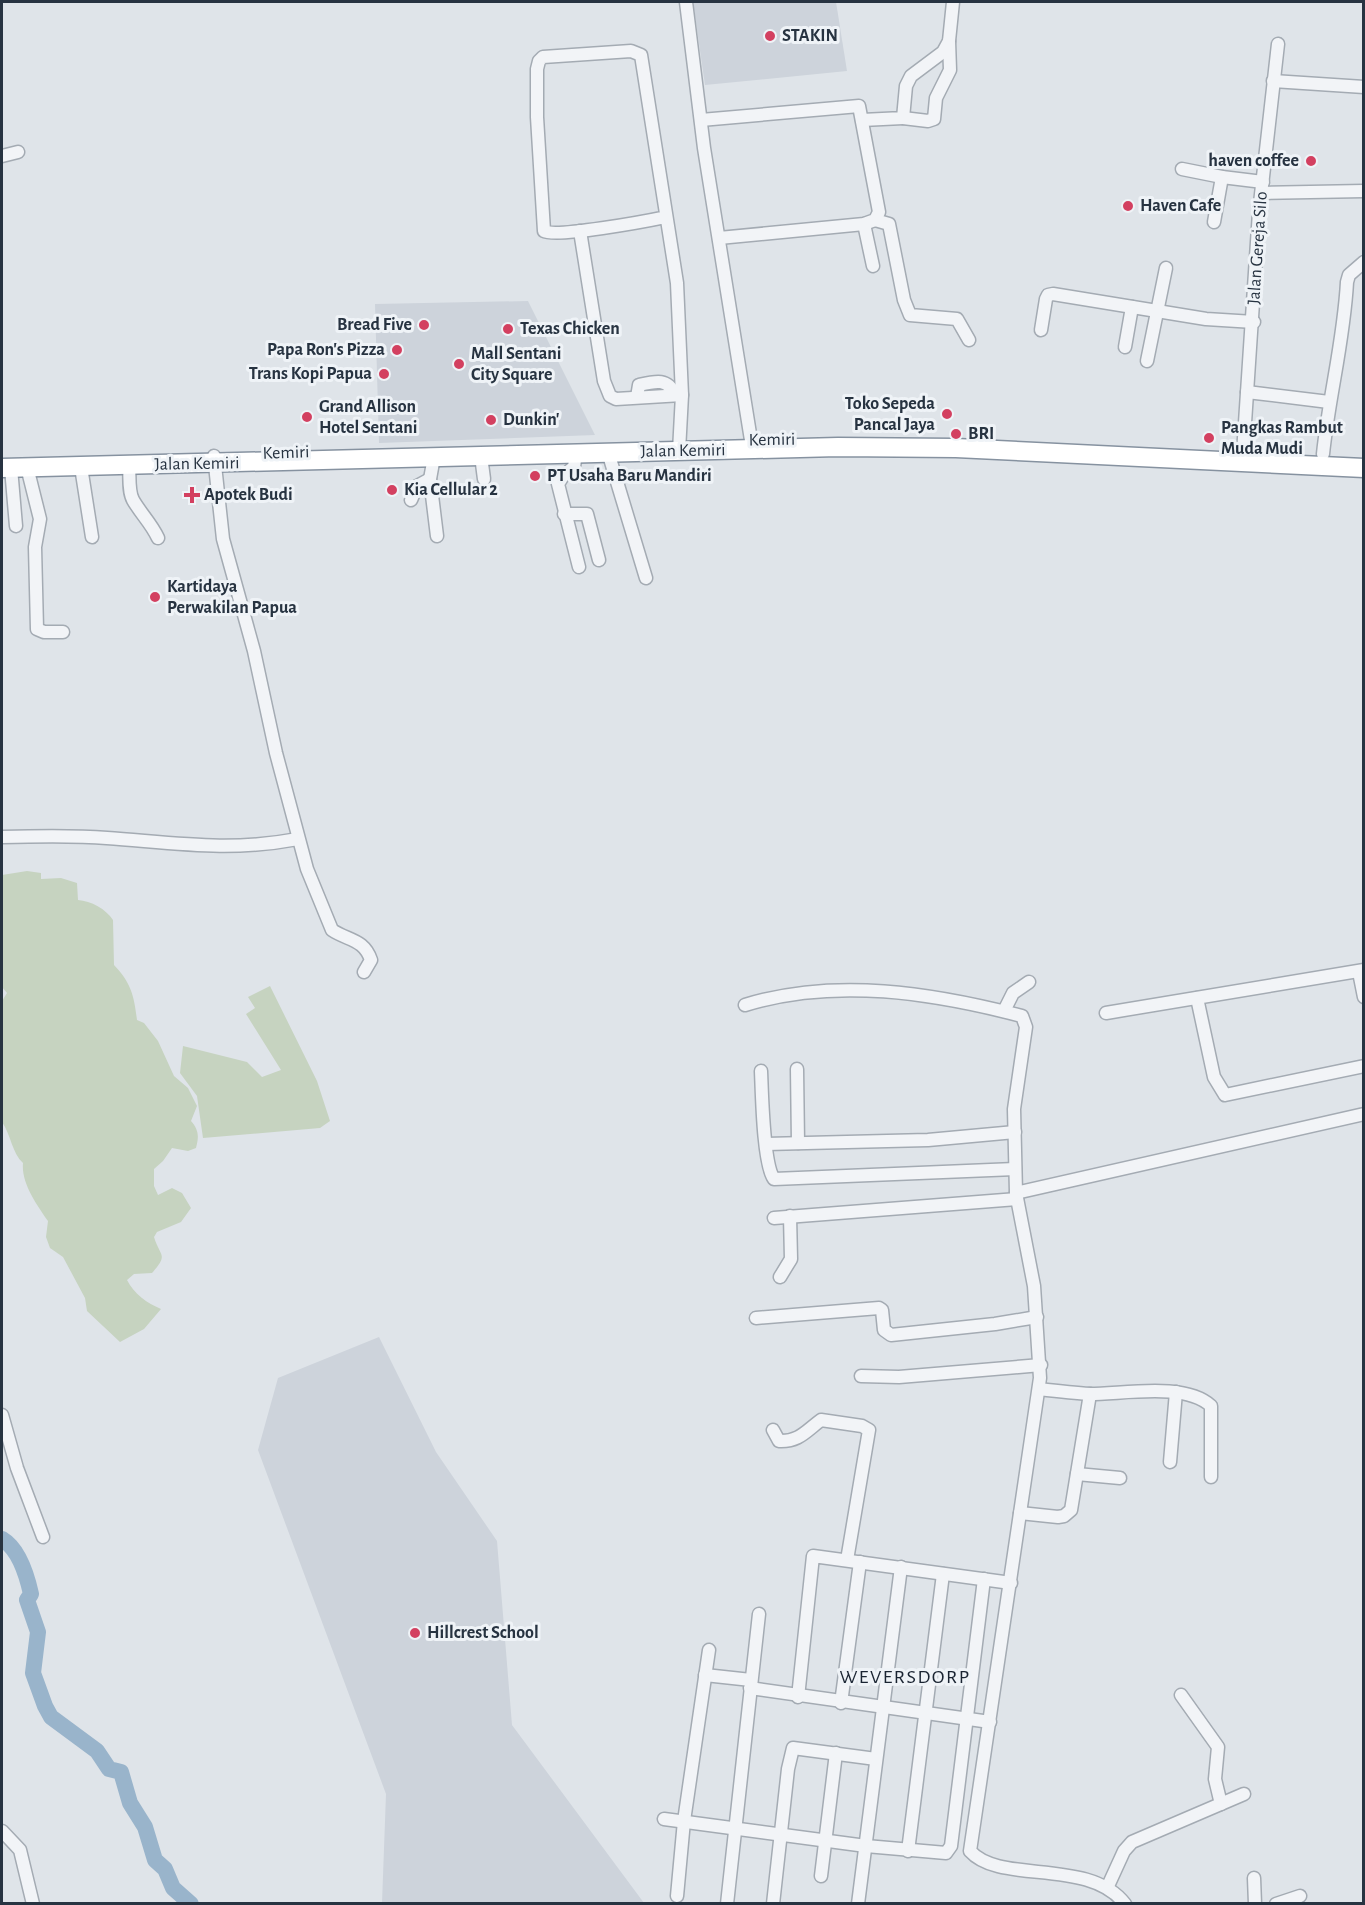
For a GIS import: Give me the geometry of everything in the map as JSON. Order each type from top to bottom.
[{"type":"highway","name":"Kemiri","points":[[19,465],[680,446],[751,440],[926,439],[1364,457]]},
{"type":"highway","name":"Jalan Kemiri","points":[[19,465],[81,467],[129,466],[214,459],[481,456],[608,452],[680,446],[956,448],[1364,468]]},
{"type":"street","points":[[686,2],[701,120],[751,440]]},
{"type":"street","points":[[862,120],[903,118],[928,121],[936,115],[936,98],[950,70],[949,41],[952,2]]},
{"type":"street","points":[[903,118],[906,86],[911,76],[943,52],[949,41]]},
{"type":"street","name":"Jalan Gereja Silo","points":[[1243,453],[1254,322],[1252,297],[1278,44]]},
{"type":"street","points":[[666,217],[550,234],[542,227],[537,69],[539,61],[549,55],[631,51],[641,55],[677,283],[680,446]]},
{"type":"street","points":[[1273,81],[1364,87]]},
{"type":"street","points":[[701,120],[859,106],[879,212],[870,222],[873,266]]},
{"type":"street","points":[[2,156],[18,152]]},
{"type":"street","points":[[1182,168],[1262,187],[1364,191]]},
{"type":"street","points":[[1214,222],[1222,177]]},
{"type":"street","points":[[720,238],[870,222],[889,224],[903,300],[909,315],[957,319],[969,340]]},
{"type":"street","points":[[580,231],[606,388],[610,396],[616,399],[678,395]]},
{"type":"street","points":[[1323,454],[1329,402],[1344,332],[1349,275],[1364,262]]},
{"type":"street","points":[[1147,362],[1166,268]]},
{"type":"street","points":[[1041,330],[1048,295],[1254,322]]},
{"type":"street","points":[[1125,347],[1132,307]]},
{"type":"street","points":[[1247,392],[1329,402]]},
{"type":"street","points":[[608,452],[646,578]]},
{"type":"street","points":[[576,453],[574,467],[563,476],[558,484],[579,567]]},
{"type":"street","points":[[481,456],[484,479]]},
{"type":"street","points":[[434,457],[430,479],[437,536]]},
{"type":"street","points":[[214,459],[225,550],[254,651],[276,753],[298,839],[314,889],[330,927],[336,933],[362,944],[367,950],[371,960],[364,972]]},
{"type":"street","points":[[16,526],[19,465]]},
{"type":"street","points":[[19,465],[40,519],[35,547],[37,629],[44,632],[63,632]]},
{"type":"street","points":[[129,466],[134,501],[152,524],[158,538]]},
{"type":"street","points":[[81,467],[92,537]]},
{"type":"street","points":[[411,500],[414,490],[430,479]]},
{"type":"street","points":[[564,514],[587,514],[599,560]]},
{"type":"street","points":[[2,837],[74,836],[226,848],[298,839]]},
{"type":"street","points":[[1106,1013],[1361,971],[1364,997]]},
{"type":"street","points":[[1004,1011],[1013,993],[1029,982]]},
{"type":"street","points":[[745,1005],[779,995],[877,991],[935,998],[1004,1011],[1022,1016],[1026,1020],[1014,1109],[1015,1169],[1017,1196],[1031,1267],[1041,1365],[1011,1583],[970,1851],[990,1864],[1081,1879],[1110,1888],[1125,1904]]},
{"type":"street","points":[[1197,998],[1214,1077],[1226,1095],[1364,1066]]},
{"type":"street","points":[[797,1069],[798,1143]]},
{"type":"street","points":[[761,1071],[766,1144],[771,1176],[777,1179],[1015,1169]]},
{"type":"street","points":[[774,1218],[1017,1196],[1364,1114]]},
{"type":"street","points":[[766,1144],[928,1140],[1015,1132]]},
{"type":"street","points":[[780,1277],[791,1259],[790,1216]]},
{"type":"street","points":[[756,1318],[879,1308],[882,1310],[884,1330],[891,1335],[995,1324],[1037,1317]]},
{"type":"street","points":[[861,1376],[899,1377],[1041,1365]]},
{"type":"street","points":[[1039,1389],[1090,1394],[1176,1392],[1202,1397],[1211,1406],[1211,1476]]},
{"type":"street","points":[[1170,1462],[1176,1392]]},
{"type":"street","points":[[1020,1513],[1058,1517],[1068,1514],[1090,1394]]},
{"type":"street","points":[[2,1415],[17,1468],[43,1537]]},
{"type":"street","points":[[772,1430],[779,1441],[790,1442],[806,1434],[821,1420],[862,1426],[869,1430],[853,1561],[841,1703]]},
{"type":"street","points":[[1077,1474],[1120,1478]]},
{"type":"street","points":[[798,1697],[810,1559],[815,1555],[1011,1583]]},
{"type":"street","points":[[858,1904],[901,1567]]},
{"type":"street","points":[[908,1851],[943,1574]]},
{"type":"street","points":[[664,1819],[908,1851],[938,1854],[949,1850],[984,1579]]},
{"type":"street","points":[[727,1904],[759,1614]]},
{"type":"street","points":[[677,1896],[684,1821],[709,1650]]},
{"type":"street","points":[[705,1675],[798,1697],[990,1722]]},
{"type":"street","points":[[1181,1695],[1218,1748],[1215,1779],[1221,1804]]},
{"type":"street","points":[[773,1904],[788,1769],[793,1748],[876,1759]]},
{"type":"street","points":[[821,1876],[836,1753]]},
{"type":"street","points":[[1110,1904],[1110,1888],[1124,1851],[1132,1842],[1244,1794]]},
{"type":"street","points":[[2,1831],[20,1850],[30,1902]]},
{"type":"street","points":[[1254,1878],[1255,1904]]},
{"type":"street","points":[[1276,1904],[1300,1896]]},
{"type":"shaded area","name":"STAKIN","points":[[693,2],[836,2],[847,71],[705,85]]},
{"type":"shaded area","name":"Mall Sentani City Square","points":[[528,301],[595,435],[379,443],[375,304]]},
{"type":"shaded area","name":"Hillcrest School","points":[[379,1337],[436,1452],[497,1541],[512,1725],[644,1903],[382,1903],[386,1794],[258,1450],[278,1378]]},
{"type":"green space","points":[[27,871],[41,873],[41,879],[61,878],[77,883],[78,900],[98,906],[113,920],[114,965],[131,990],[137,1020],[144,1023],[158,1041],[174,1076],[188,1088],[197,1106],[191,1121],[198,1134],[196,1148],[188,1151],[172,1148],[154,1169],[154,1186],[158,1195],[172,1188],[182,1193],[191,1208],[181,1222],[157,1232],[154,1237],[162,1259],[152,1273],[134,1274],[127,1280],[141,1298],[161,1309],[144,1329],[120,1342],[87,1311],[85,1298],[63,1257],[50,1248],[46,1237],[48,1221],[31,1194],[23,1171],[23,1163],[16,1154],[2,1122],[2,1001],[7,993],[2,987],[2,875]]},
{"type":"green space","points":[[270,986],[317,1081],[330,1121],[320,1128],[203,1138],[197,1096],[180,1073],[183,1046],[247,1062],[262,1077],[281,1070],[246,1014],[255,1008],[248,997]]},
{"type":"waterway","points":[[2,1539],[18,1556],[31,1594],[27,1600],[38,1632],[33,1673],[45,1706],[51,1717],[97,1751],[109,1769],[121,1772],[130,1803],[145,1827],[155,1860],[165,1869],[173,1888],[191,1904]]},
{"type":"place","name":"STAKIN","points":[[770,36]]},
{"type":"place","name":"haven coffee","points":[[1311,161]]},
{"type":"place","name":"Haven Cafe","points":[[1128,206]]},
{"type":"place","name":"Bread Five","points":[[424,325]]},
{"type":"place","name":"Texas Chicken","points":[[508,329]]},
{"type":"place","name":"Papa Ron's Pizza","points":[[397,350]]},
{"type":"place","name":"Mall Sentani City Square","points":[[459,364]]},
{"type":"place","name":"Trans Kopi Papua","points":[[384,374]]},
{"type":"place","name":"Toko Sepeda Pancal Jaya","points":[[947,414]]},
{"type":"place","name":"Grand Allison Hotel Sentani","points":[[307,417]]},
{"type":"place","name":"Dunkin'","points":[[491,420]]},
{"type":"place","name":"BRI","points":[[956,434]]},
{"type":"place","name":"Pangkas Rambut Muda Mudi","points":[[1209,438]]},
{"type":"place","name":"PT Usaha Baru Mandiri","points":[[535,476]]},
{"type":"place","name":"Kia Cellular 2","points":[[392,490]]},
{"type":"place","name":"Apotek Budi","points":[[192,495]]},
{"type":"place","name":"Kartidaya Perwakilan Papua","points":[[155,597]]},
{"type":"place","name":"Hillcrest School","points":[[415,1633]]},
{"type":"district","name":"WEVERSDORP","points":[[905,1677]]}]
